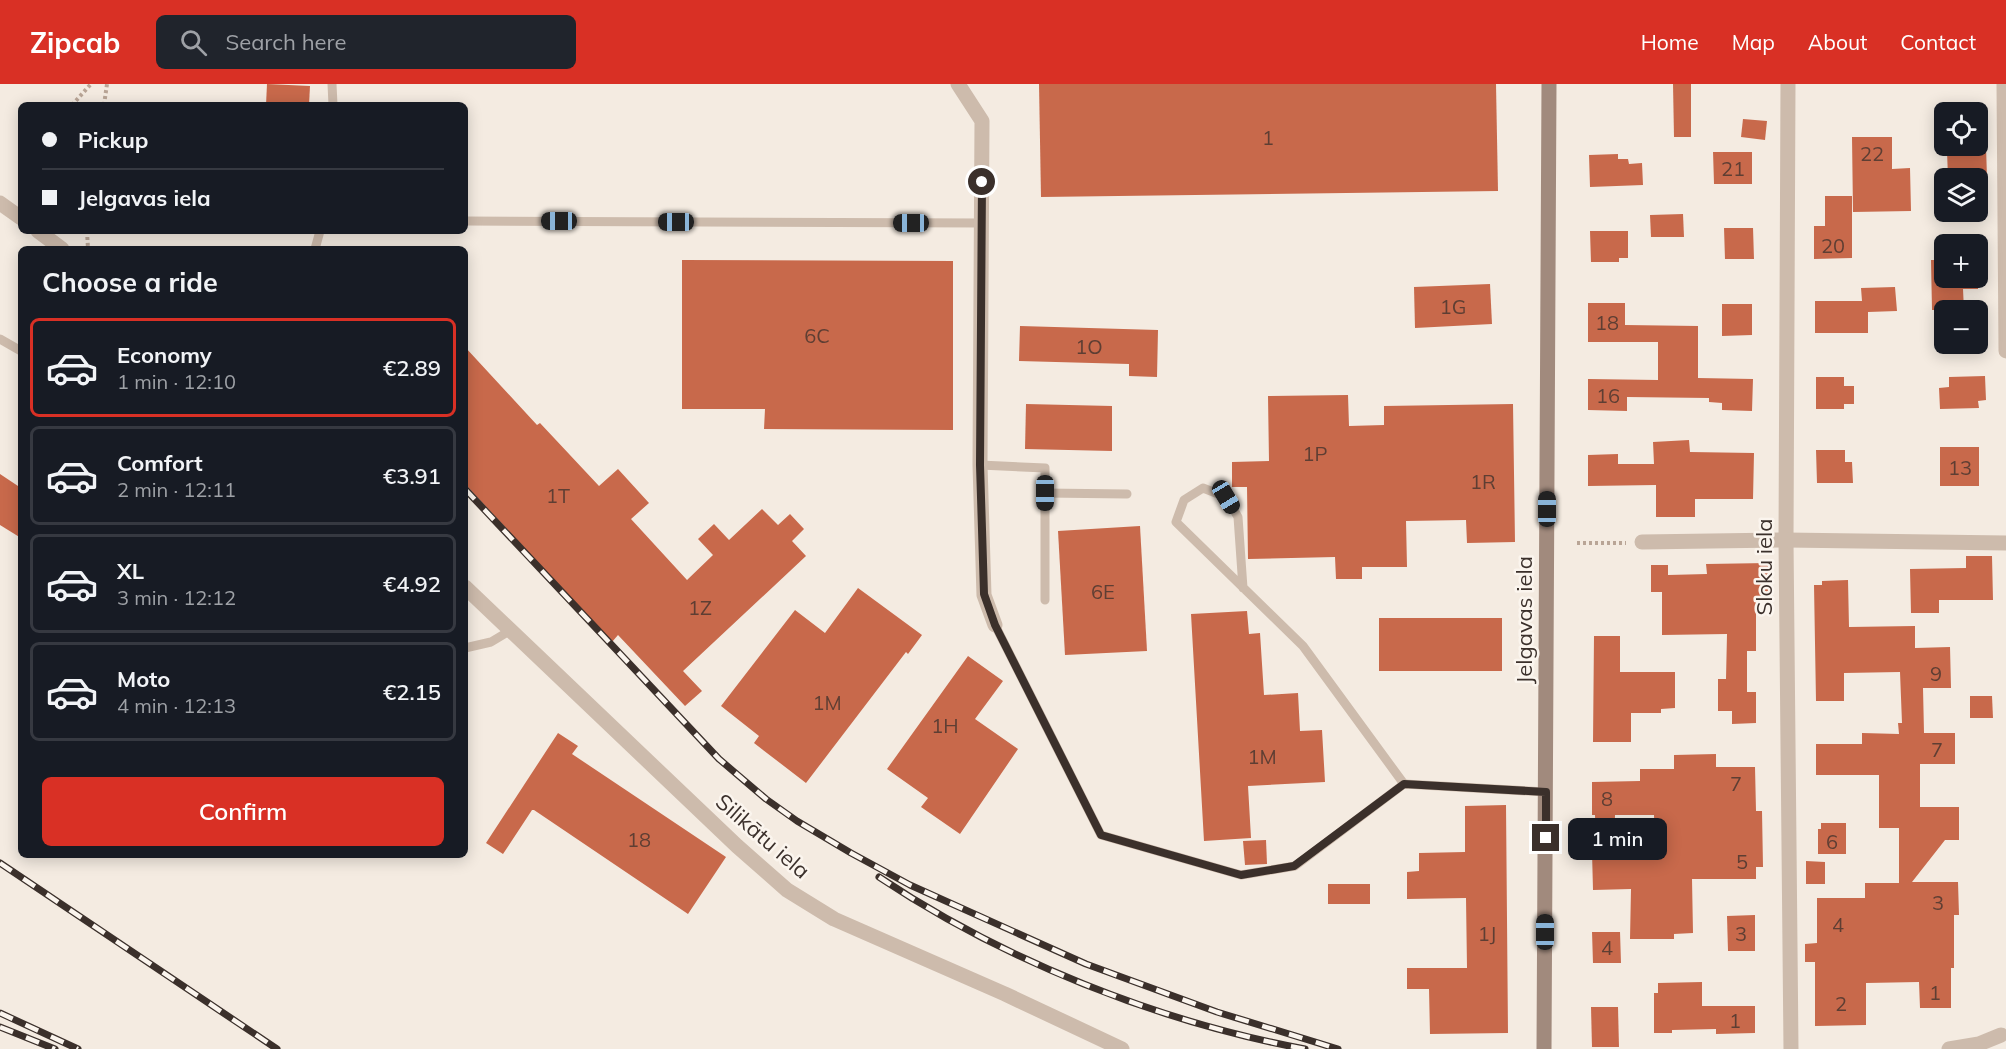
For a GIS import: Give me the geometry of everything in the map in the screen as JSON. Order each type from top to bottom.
[{"type":"street","points":[[958,84],[982,121],[980,465],[984,594],[995,625]]},
{"type":"street","name":"Jelgavas iela","points":[[1545,1049],[1549,84]]},
{"type":"street","name":"Sloku iela","points":[[1788,84],[1786,540],[1791,1049]]},
{"type":"street","points":[[2004,84],[2006,351]]},
{"type":"street","points":[[0,203],[18,216]]},
{"type":"street","points":[[42,234],[58,246]]},
{"type":"street","points":[[1642,542],[1786,540],[2006,543]]},
{"type":"street","name":"Silikātu iela","points":[[468,590],[737,846],[787,890],[834,919],[1005,994],[1122,1049]]},
{"type":"street","points":[[1949,1049],[1978,1044],[2004,1032]]},
{"type":"lane","points":[[332,84],[333,102]]},
{"type":"lane","points":[[468,221],[982,223]]},
{"type":"lane","points":[[0,339],[18,349]]},
{"type":"lane","points":[[980,465],[1045,468],[1044,600]]},
{"type":"lane","points":[[1243,588],[1238,517],[1226,497],[1203,488],[1184,500],[1176,522],[1243,588],[1303,646],[1404,784]]},
{"type":"lane","points":[[1045,493],[1127,494]]},
{"type":"lane","points":[[995,625],[1101,835],[1241,875],[1294,866],[1404,784],[1546,792]]},
{"type":"lane","points":[[468,647],[491,642],[511,630]]},
{"type":"path","points":[[75,102],[91,84]]},
{"type":"path","points":[[104,102],[107,84]]},
{"type":"path","points":[[1577,543],[1642,542]]},
{"type":"building","points":[[267,84],[310,86],[309,102],[266,102]]},
{"type":"building","points":[[1039,84],[1496,84],[1498,191],[1041,197]]},
{"type":"building","points":[[1673,84],[1691,84],[1691,137],[1674,137]]},
{"type":"building","points":[[1743,119],[1767,121],[1765,140],[1741,137]]},
{"type":"building","points":[[1852,137],[1892,137],[1892,169],[1910,168],[1911,211],[1853,212]]},
{"type":"building","points":[[1713,152],[1752,152],[1752,184],[1714,184]]},
{"type":"building","points":[[1618,154],[1618,159],[1628,159],[1629,164],[1642,163],[1643,185],[1590,187],[1589,155]]},
{"type":"building","points":[[1947,156],[1986,156],[1987,168],[1948,168]]},
{"type":"building","points":[[1825,196],[1852,196],[1852,258],[1814,259],[1814,226],[1825,226]]},
{"type":"building","points":[[1683,214],[1684,237],[1651,237],[1650,215]]},
{"type":"building","points":[[1724,228],[1753,228],[1754,259],[1725,259]]},
{"type":"building","points":[[1590,231],[1628,231],[1628,258],[1619,258],[1619,262],[1591,262]]},
{"type":"building","points":[[682,260],[953,261],[953,430],[764,429],[765,409],[682,409]]},
{"type":"building","points":[[1931,260],[1934,260],[1934,288],[1978,288],[1963,289],[1964,300],[1934,300],[1934,310],[1932,310]]},
{"type":"building","points":[[1490,284],[1492,324],[1415,328],[1414,287]]},
{"type":"building","points":[[1895,287],[1897,311],[1868,312],[1868,333],[1815,333],[1815,301],[1862,301],[1861,288]]},
{"type":"building","points":[[1588,303],[1625,303],[1625,325],[1698,326],[1698,378],[1753,379],[1752,411],[1722,410],[1722,403],[1709,402],[1709,398],[1627,397],[1627,411],[1588,410],[1588,379],[1658,380],[1658,342],[1588,342]]},
{"type":"building","points":[[1722,304],[1752,304],[1752,335],[1722,336]]},
{"type":"building","points":[[1020,326],[1158,330],[1157,377],[1129,376],[1129,364],[1019,361]]},
{"type":"building","points":[[468,350],[537,425],[540,423],[599,486],[618,469],[649,503],[631,519],[687,580],[713,555],[698,539],[714,524],[729,540],[762,509],[778,525],[790,514],[804,529],[792,541],[806,556],[683,671],[702,691],[685,706],[618,635],[612,642],[468,487]]},
{"type":"building","points":[[1985,376],[1986,400],[1978,401],[1979,408],[1940,409],[1939,388],[1949,387],[1949,377]]},
{"type":"building","points":[[1816,377],[1844,377],[1844,386],[1854,386],[1854,404],[1844,404],[1844,409],[1816,409]]},
{"type":"building","points":[[1348,395],[1349,426],[1384,425],[1384,406],[1513,404],[1515,542],[1467,543],[1466,520],[1406,521],[1407,567],[1362,567],[1362,579],[1336,579],[1335,557],[1248,559],[1247,487],[1232,487],[1232,462],[1269,461],[1268,396]]},
{"type":"building","points":[[1026,404],[1112,406],[1112,451],[1025,449]]},
{"type":"building","points":[[1689,440],[1690,452],[1754,453],[1753,499],[1695,499],[1695,517],[1656,517],[1656,485],[1588,486],[1588,455],[1618,454],[1618,464],[1654,464],[1653,442]]},
{"type":"building","points":[[1940,447],[1979,447],[1979,486],[1940,486]]},
{"type":"building","points":[[1816,450],[1845,450],[1845,462],[1852,462],[1853,483],[1817,483]]},
{"type":"building","points":[[0,474],[18,486],[18,536],[0,525]]},
{"type":"building","points":[[1140,526],[1147,651],[1065,655],[1058,531]]},
{"type":"building","points":[[1966,556],[1992,556],[1993,600],[1939,600],[1939,613],[1911,613],[1910,569],[1966,568]]},
{"type":"building","points":[[1768,563],[1768,596],[1756,596],[1756,651],[1747,651],[1747,692],[1756,692],[1756,723],[1732,724],[1732,711],[1718,711],[1718,679],[1726,679],[1727,634],[1662,635],[1662,592],[1651,592],[1651,565],[1668,565],[1668,575],[1707,574],[1706,564]]},
{"type":"building","points":[[1848,580],[1849,627],[1915,626],[1915,648],[1950,647],[1951,688],[1923,688],[1924,733],[1955,733],[1955,764],[1920,764],[1920,807],[1959,807],[1959,840],[1945,840],[1912,882],[1958,882],[1959,915],[1954,915],[1951,1008],[1920,1008],[1919,982],[1866,983],[1866,1025],[1815,1026],[1815,962],[1805,962],[1805,944],[1817,943],[1817,898],[1865,898],[1865,883],[1899,883],[1899,828],[1879,828],[1879,775],[1816,775],[1816,744],[1862,744],[1862,733],[1899,734],[1898,723],[1902,723],[1900,672],[1844,673],[1844,701],[1816,701],[1814,585],[1822,585],[1822,581]]},
{"type":"building","points":[[858,588],[922,635],[908,654],[906,652],[806,783],[754,743],[759,736],[721,706],[795,610],[825,633]]},
{"type":"building","points":[[1247,611],[1249,634],[1260,633],[1264,695],[1298,693],[1300,731],[1322,730],[1325,782],[1248,786],[1251,838],[1204,841],[1191,614]]},
{"type":"building","points":[[1379,618],[1502,618],[1502,671],[1379,671]]},
{"type":"building","points":[[1594,636],[1620,636],[1620,672],[1675,672],[1675,708],[1661,709],[1661,713],[1631,713],[1631,742],[1593,742]]},
{"type":"building","points":[[968,656],[1003,681],[975,719],[1018,749],[960,834],[921,807],[928,798],[887,769]]},
{"type":"building","points":[[1970,696],[1992,696],[1993,718],[1970,718]]},
{"type":"building","points":[[558,733],[578,746],[572,754],[726,857],[688,914],[534,810],[503,854],[486,843]]},
{"type":"building","points":[[1716,754],[1716,767],[1755,767],[1756,811],[1762,811],[1763,867],[1756,867],[1756,879],[1692,879],[1693,933],[1674,934],[1674,939],[1630,939],[1631,889],[1593,890],[1592,852],[1596,852],[1595,815],[1592,815],[1592,782],[1640,781],[1640,769],[1674,769],[1674,755]],"holes":[[[1615,815],[1654,815],[1655,851],[1614,852]]]},
{"type":"building","points":[[1506,805],[1508,1033],[1430,1034],[1429,989],[1407,989],[1407,968],[1467,968],[1466,898],[1407,899],[1407,872],[1419,871],[1419,853],[1465,852],[1465,806]]},
{"type":"building","points":[[1821,823],[1846,823],[1846,854],[1818,854],[1818,829],[1821,829]]},
{"type":"building","points":[[1266,840],[1267,864],[1245,865],[1243,841]]},
{"type":"building","points":[[1806,861],[1825,862],[1825,884],[1806,884]]},
{"type":"building","points":[[1328,884],[1370,884],[1370,904],[1328,904]]},
{"type":"building","points":[[1755,915],[1755,951],[1728,951],[1727,916]]},
{"type":"building","points":[[1592,932],[1620,932],[1621,963],[1593,963]]},
{"type":"building","points":[[1702,982],[1702,1006],[1755,1006],[1755,1033],[1716,1034],[1716,1029],[1672,1030],[1672,1033],[1654,1033],[1654,993],[1658,993],[1658,983]]},
{"type":"building","points":[[1591,1007],[1618,1007],[1619,1047],[1592,1047]]},
{"type":"railway","points":[[468,492],[719,759],[766,799],[797,821],[910,885],[1086,964],[1217,1012],[1338,1049]]},
{"type":"railway","points":[[0,863],[277,1049]]},
{"type":"railway","points":[[879,877],[977,935],[1084,984],[1139,1005],[1194,1022],[1305,1049]]},
{"type":"railway","points":[[0,1013],[78,1049]]},
{"type":"railway","points":[[0,1027],[55,1049]]},
{"type":"route","points":[[982,182],[980,465],[984,594],[995,625],[1101,835],[1241,875],[1294,866],[1404,784],[1546,792],[1546,838]]}]
